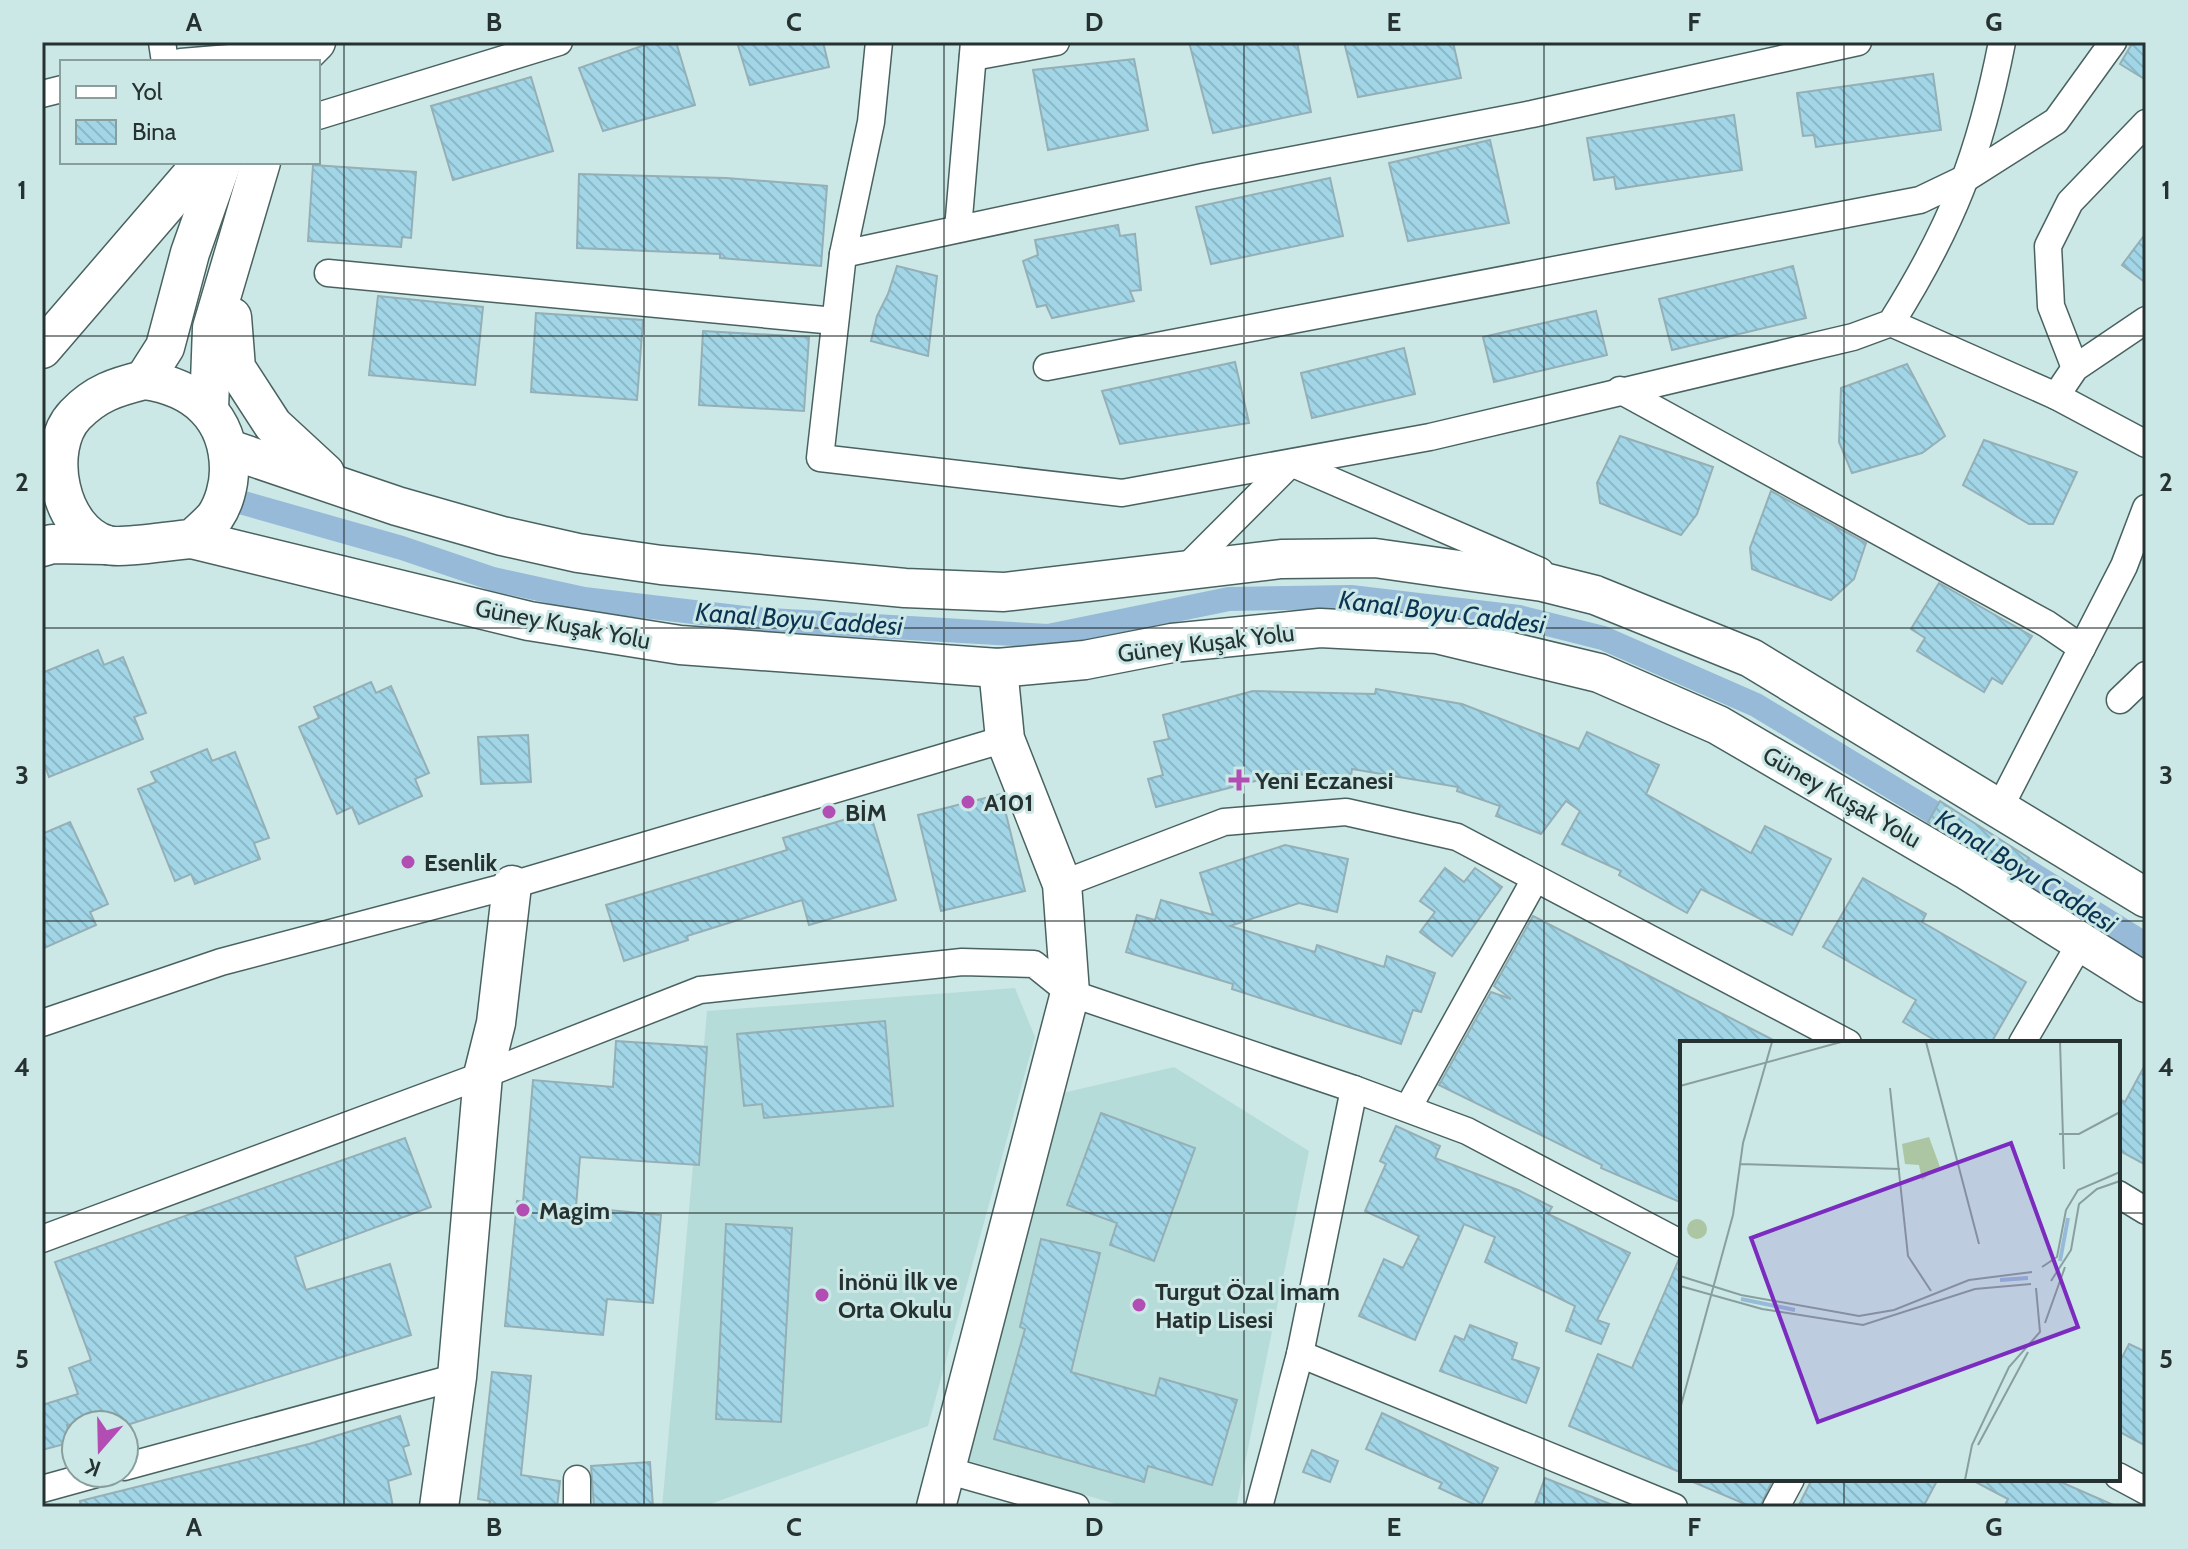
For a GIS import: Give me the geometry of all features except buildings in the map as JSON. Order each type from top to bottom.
[{"type":"main road","points":[[280,58],[316,42]]},
{"type":"main road","points":[[42,349],[201,164]]},
{"type":"main road","points":[[144,380],[165,347],[190,253],[221,164]]},
{"type":"main road","points":[[209,409],[212,328],[260,164]]},
{"type":"main road","points":[[228,274],[236,368],[273,425],[340,487]]},
{"type":"main road","points":[[42,547],[52,544],[107,545],[192,539],[216,515],[229,484],[229,449],[222,428],[209,409],[190,393],[168,384],[144,380],[104,390],[58,426],[60,489],[70,512],[86,531],[107,545]]},
{"type":"main road","points":[[229,449],[340,487],[502,536],[578,553],[676,566],[905,588],[1004,592],[1281,559],[1375,558],[1543,582],[1595,595],[1751,658],[2146,898]]},
{"type":"main road","name":"Güney Kuşak Yolu","points":[[192,539],[529,621],[680,645],[998,668],[1085,660],[1172,643],[1320,628],[1437,634],[1599,673],[1718,725],[1965,869],[2146,983]]},
{"type":"main road","points":[[936,1507],[1070,993],[1062,884],[1005,739],[998,668]]},
{"type":"main road","points":[[439,1507],[457,1377],[483,1075],[496,1023],[512,885]]},
{"type":"street","points":[[230,60],[280,58],[299,42]]},
{"type":"street","points":[[320,115],[559,42]]},
{"type":"street","points":[[879,42],[871,122],[843,254],[820,458],[1122,493],[1430,437],[1853,337],[1891,323],[1945,233],[1968,177],[1991,98],[2002,42]]},
{"type":"street","points":[[958,229],[974,49],[1056,42]]},
{"type":"street","points":[[843,254],[1332,151],[1532,114],[1858,42]]},
{"type":"street","points":[[1047,367],[1920,200],[1968,177],[2056,121],[2113,42]]},
{"type":"street","points":[[2075,368],[2051,306],[2048,246],[2070,202],[2146,123]]},
{"type":"street","points":[[328,273],[835,321]]},
{"type":"street","points":[[2056,396],[2075,368],[2146,320]]},
{"type":"street","points":[[1891,323],[2056,396],[2146,444]]},
{"type":"street","points":[[1620,390],[2047,624],[2082,648]]},
{"type":"street","points":[[1183,571],[1291,463]]},
{"type":"street","points":[[1291,463],[1595,595]]},
{"type":"street","points":[[1999,809],[2124,566],[2146,508]]},
{"type":"street","points":[[2120,700],[2146,675]]},
{"type":"street","points":[[42,1023],[221,962],[512,885],[1005,739]]},
{"type":"street","points":[[1062,884],[1224,822],[1346,812],[1457,837],[1534,881],[1844,1041]]},
{"type":"street","points":[[1408,1108],[1534,881]]},
{"type":"street","points":[[2023,1041],[2081,942]]},
{"type":"street","points":[[42,1239],[483,1075],[700,990],[962,962],[1034,964],[1070,993],[1354,1089],[1467,1131],[1680,1243]]},
{"type":"street","points":[[1259,1507],[1300,1354],[1354,1089]]},
{"type":"street","points":[[2120,1195],[2146,1211]]},
{"type":"street","points":[[1300,1354],[1674,1507]]},
{"type":"street","points":[[140,1463],[457,1377]]},
{"type":"street","points":[[946,1470],[1076,1507]]},
{"type":"street","points":[[2120,1477],[2146,1491]]},
{"type":"street","points":[[577,1479],[577,1507]]},
{"type":"street","points":[[1776,1507],[1790,1481]]},
{"type":"shaded area","name":"İnönü İlk ve Orta Okulu","points":[[1015,988],[1035,1037],[928,1426],[702,1507],[662,1507],[707,1011]]},
{"type":"shaded area","name":"Turgut Özal İmam Hatip Lisesi","points":[[1174,1067],[1309,1151],[1236,1507],[1126,1507],[963,1459],[1054,1095]]},
{"type":"waterway","name":"Kanal Boyu Caddesi","points":[[240,502],[402,548],[493,579],[584,599],[753,619],[1048,636],[1229,599],[1351,597],[1519,617],[1603,638],[1756,705],[1961,829]]},
{"type":"waterway","name":"Kanal Boyu Caddesi","points":[[1996,851],[2146,945]]},
{"type":"place","name":"Yeni Eczanesi","points":[[1239,780]]},
{"type":"place","name":"A101","points":[[968,802]]},
{"type":"place","name":"BİM","points":[[829,812]]},
{"type":"place","name":"Esenlik","points":[[408,862]]},
{"type":"place","name":"Magim","points":[[523,1210]]},
{"type":"place","name":"İnönü İlk ve Orta Okulu","points":[[822,1295]]},
{"type":"place","name":"Turgut Özal İmam Hatip Lisesi","points":[[1139,1305]]}]
